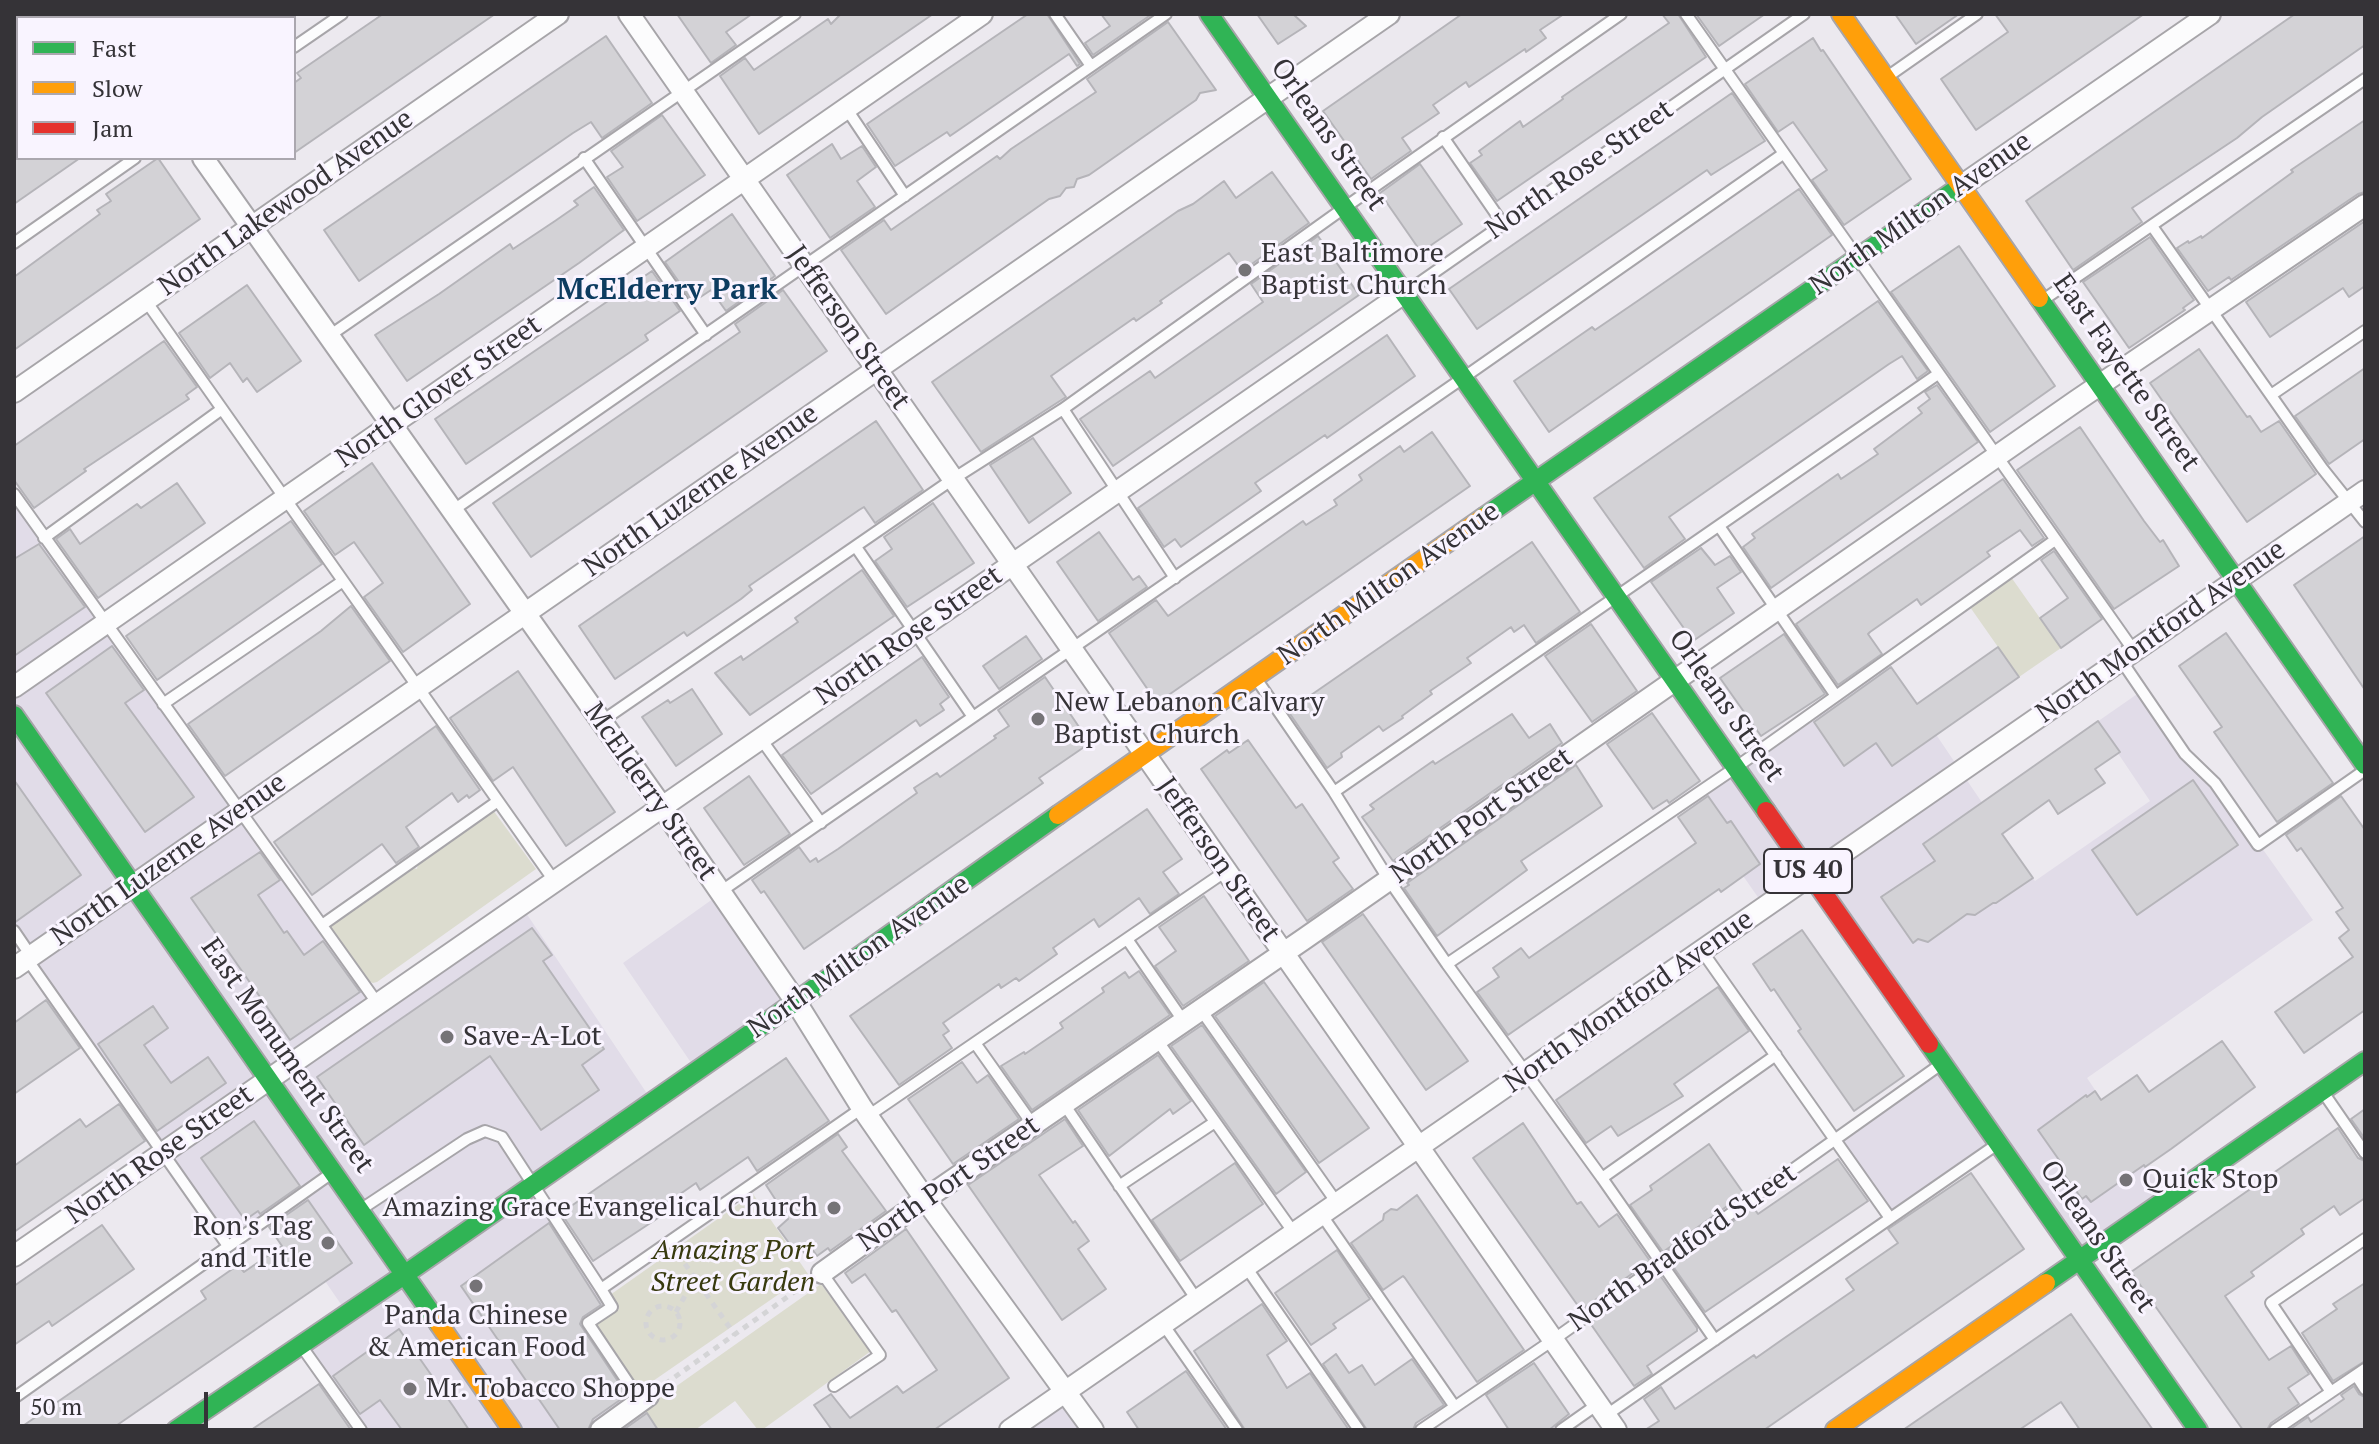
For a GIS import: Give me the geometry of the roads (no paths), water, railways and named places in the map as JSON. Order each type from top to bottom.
[{"type":"main road","name":"Orleans Street","points":[[1209,14],[2198,1430]]},
{"type":"main road","name":"East Fayette Street","points":[[1841,14],[2365,768]]},
{"type":"main road","name":"North Milton Avenue","points":[[176,1430],[796,1002],[1144,754],[1961,186]]},
{"type":"main road","name":"East Monument Street","points":[[14,715],[512,1430]]},
{"type":"main road","points":[[1835,1430],[2323,1091],[2363,1067]]},
{"type":"street","name":"North Lakewood Avenue","points":[[14,392],[558,14]]},
{"type":"street","name":"Jefferson Street","points":[[629,14],[1606,1417]]},
{"type":"street","name":"North Glover Street","points":[[14,687],[982,14]]},
{"type":"street","name":"North Luzerne Avenue","points":[[24,961],[1389,14]]},
{"type":"street","name":"North Milton Avenue","points":[[1961,186],[2210,14]]},
{"type":"street","name":"McElderry Street","points":[[204,160],[662,807],[796,1002],[865,1112],[925,1199],[1093,1430]]},
{"type":"street","name":"North Port Street","points":[[822,1273],[2100,385],[2365,205]]},
{"type":"street","name":"North Rose Street","points":[[14,1256],[1404,293]]},
{"type":"street","name":"North Montford Avenue","points":[[1010,1430],[2357,496]]},
{"type":"street","points":[[601,1430],[645,1399]]},
{"type":"lane","points":[[296,46],[342,14]]},
{"type":"lane","points":[[329,336],[795,14]]},
{"type":"lane","points":[[1055,14],[1091,66]]},
{"type":"lane","points":[[452,511],[1166,14]]},
{"type":"lane","points":[[602,721],[953,479],[1063,409],[1443,137],[1621,14]]},
{"type":"lane","points":[[1686,14],[2055,540],[2185,754],[2215,783],[2258,845],[2365,768]]},
{"type":"lane","name":"North Rose Street","points":[[1404,293],[1804,14]]},
{"type":"lane","points":[[1885,78],[1977,14]]},
{"type":"lane","points":[[2042,301],[2365,79]]},
{"type":"lane","points":[[846,108],[905,196]]},
{"type":"lane","points":[[1443,137],[1503,224]]},
{"type":"lane","points":[[720,893],[1783,154]]},
{"type":"lane","points":[[584,158],[706,335]]},
{"type":"lane","points":[[14,243],[132,160]]},
{"type":"lane","points":[[2152,226],[2271,395],[2357,496],[2365,522]]},
{"type":"lane","points":[[146,301],[555,882]]},
{"type":"lane","points":[[2271,395],[2365,331]]},
{"type":"lane","points":[[1334,792],[1938,374]]},
{"type":"lane","points":[[44,538],[222,409]]},
{"type":"lane","points":[[1063,409],[1175,578]]},
{"type":"lane","points":[[14,494],[378,1004]]},
{"type":"lane","points":[[1719,526],[1836,696]]},
{"type":"lane","points":[[1447,964],[1735,768],[2055,540]]},
{"type":"lane","points":[[856,547],[973,717]]},
{"type":"lane","points":[[163,704],[343,581]]},
{"type":"lane","points":[[1254,677],[1447,964],[1715,1340]]},
{"type":"lane","points":[[761,739],[821,823]]},
{"type":"lane","points":[[322,925],[498,801]]},
{"type":"lane","points":[[601,1289],[865,1112],[975,1043],[1226,871]]},
{"type":"lane","points":[[14,931],[24,961],[228,1246]]},
{"type":"lane","points":[[1127,939],[1193,1016],[1329,1209],[1455,1407]]},
{"type":"lane","points":[[1702,951],[1890,1218]]},
{"type":"lane","points":[[1157,1040],[1294,1233]]},
{"type":"lane","points":[[975,1043],[1033,1125]]},
{"type":"lane","points":[[1602,1178],[1776,1055]]},
{"type":"lane","name":"North Bradford Street","points":[[1421,1430],[1553,1340],[1942,1063]]},
{"type":"lane","points":[[2323,1091],[2365,1153]]},
{"type":"lane","points":[[1064,1104],[1197,1300]]},
{"type":"lane","points":[[1119,1186],[1215,1122]]},
{"type":"lane","points":[[360,1210],[467,1139],[485,1131],[502,1137],[612,1307],[588,1323],[645,1399]]},
{"type":"lane","points":[[1561,1430],[1606,1417],[1998,1143]]},
{"type":"lane","points":[[14,1398],[334,1172]]},
{"type":"lane","points":[[2331,1392],[2271,1303],[2365,1239]]},
{"type":"lane","points":[[1246,1267],[1359,1430]]},
{"type":"lane","points":[[822,1273],[880,1355],[834,1386]]},
{"type":"lane","points":[[1163,1324],[1237,1430]]},
{"type":"lane","points":[[301,1345],[361,1430]]},
{"type":"lane","points":[[2275,1430],[2360,1372],[2365,1389]]},
{"type":"place","name":"East Baltimore Baptist Church","points":[[1245,270]]},
{"type":"place","name":"New Lebanon Calvary Baptist Church","points":[[1038,719]]},
{"type":"place","name":"Save-A-Lot","points":[[447,1037]]},
{"type":"place","name":"Quick Stop","points":[[2126,1180]]},
{"type":"place","name":"Amazing Grace Evangelical Church","points":[[834,1208]]},
{"type":"place","name":"Ron's Tag and Title","points":[[328,1243]]},
{"type":"place","name":"Panda Chinese & American Food","points":[[476,1286]]},
{"type":"place","name":"Mr. Tobacco Shoppe","points":[[410,1389]]},
{"type":"district","name":"McElderry Park","points":[[667,290]]},
{"type":"park label","name":"Amazing Port Street Garden","points":[[733,1267]]}]
